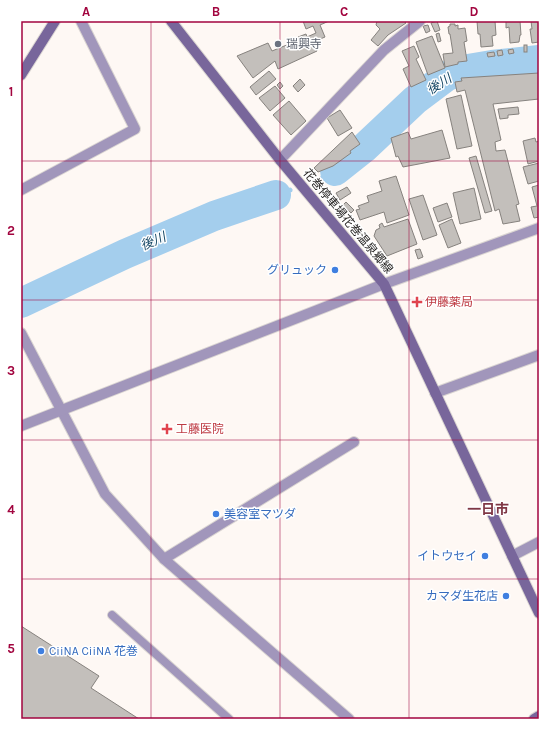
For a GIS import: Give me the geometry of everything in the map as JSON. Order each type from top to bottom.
[{"type":"main road","points":[[21,75],[55,21]]},
{"type":"main road","name":"花巻停車場花巻温泉郷線","points":[[171,21],[280,160],[384,284],[539,612]]},
{"type":"main road","points":[[534,719],[539,716]]},
{"type":"street","points":[[21,190],[135,129],[81,21]]},
{"type":"street","points":[[280,160],[384,50],[420,21]]},
{"type":"street","points":[[21,426],[384,284],[539,228]]},
{"type":"street","points":[[21,333],[105,494],[164,560],[349,719]]},
{"type":"street","points":[[435,393],[539,355]]},
{"type":"street","points":[[164,560],[354,442]]},
{"type":"street","points":[[512,556],[539,542]]},
{"type":"lane","points":[[112,615],[229,719]]},
{"type":"building","points":[[303,21],[329,21],[320,25],[325,37],[313,42],[317,51],[278,69],[275,61],[253,78],[237,56],[268,43],[272,51],[299,40],[298,37],[306,34],[307,37],[316,33],[313,26],[306,29]]},
{"type":"building","points":[[377,21],[404,21],[406,23],[388,35],[378,46],[371,40],[380,29],[376,25]]},
{"type":"building","points":[[437,21],[440,30],[435,32],[431,23]]},
{"type":"building","points":[[477,21],[495,21],[496,35],[492,36],[493,46],[481,47]]},
{"type":"building","points":[[506,21],[520,21],[521,35],[519,42],[510,43],[509,27],[506,28]]},
{"type":"building","points":[[531,21],[539,21],[539,42],[532,43],[530,29],[532,29]]},
{"type":"building","points":[[450,24],[455,24],[455,26],[458,25],[458,29],[465,28],[467,41],[464,42],[467,61],[458,62],[458,64],[445,67],[443,54],[453,53],[448,27]]},
{"type":"building","points":[[428,25],[430,31],[426,33],[423,26]]},
{"type":"building","points":[[439,33],[441,41],[438,42],[436,34]]},
{"type":"building","points":[[432,36],[445,68],[428,75],[416,42]]},
{"type":"building","points":[[524,45],[527,45],[527,52],[524,52]]},
{"type":"building","points":[[414,46],[419,57],[416,59],[426,80],[411,87],[403,69],[409,66],[402,51]]},
{"type":"building","points":[[513,49],[514,53],[509,54],[508,50]]},
{"type":"building","points":[[502,50],[503,55],[498,56],[497,51]]},
{"type":"building","points":[[494,52],[495,56],[488,57],[487,53]]},
{"type":"building","points":[[269,71],[276,79],[256,95],[250,87]]},
{"type":"building","points":[[539,73],[539,99],[493,104],[501,140],[495,142],[496,151],[505,150],[519,204],[516,205],[520,221],[503,224],[499,209],[495,211],[465,90],[457,92],[455,82],[462,81],[461,78]]},
{"type":"building","points":[[300,79],[305,85],[298,92],[293,86]]},
{"type":"building","points":[[280,82],[283,86],[280,89],[277,85]]},
{"type":"building","points":[[275,86],[285,98],[270,111],[259,98]]},
{"type":"building","points":[[461,95],[472,146],[457,149],[446,99]]},
{"type":"building","points":[[289,101],[306,121],[291,135],[273,115]]},
{"type":"building","points":[[518,107],[519,114],[508,115],[508,118],[500,119],[498,109]]},
{"type":"building","points":[[340,110],[352,128],[338,136],[327,118]]},
{"type":"building","points":[[442,130],[450,158],[403,167],[398,156],[396,157],[391,138],[408,132],[411,139]]},
{"type":"building","points":[[352,132],[360,144],[350,151],[351,153],[333,166],[318,172],[314,168]]},
{"type":"building","points":[[535,138],[536,142],[539,141],[539,161],[528,164],[523,141]]},
{"type":"building","points":[[476,156],[492,211],[485,213],[469,158]]},
{"type":"building","points":[[539,163],[539,181],[528,184],[523,167]]},
{"type":"building","points":[[396,176],[409,215],[387,223],[384,212],[360,220],[356,210],[360,209],[358,206],[369,202],[367,196],[382,191],[379,181]]},
{"type":"building","points":[[539,185],[539,217],[534,218],[531,207],[537,206],[532,187]]},
{"type":"building","points":[[347,187],[351,193],[340,200],[336,193]]},
{"type":"building","points":[[474,188],[481,219],[460,224],[453,193]]},
{"type":"building","points":[[423,195],[437,235],[423,240],[409,199]]},
{"type":"building","points":[[346,202],[354,210],[351,213],[343,205]]},
{"type":"building","points":[[447,203],[452,217],[438,222],[433,208]]},
{"type":"building","points":[[408,219],[417,244],[387,256],[374,236],[376,230],[380,228],[379,225],[382,223],[384,227]]},
{"type":"building","points":[[452,219],[461,243],[448,248],[439,225]]},
{"type":"building","points":[[420,249],[423,257],[418,259],[415,250]]},
{"type":"building","name":"CiiNA CiiNA 花巻","points":[[21,626],[99,676],[91,688],[139,719],[21,719]]},
{"type":"waterway","name":"後川","points":[[335,171],[364,148],[415,100],[447,76],[468,69],[539,60]]},
{"type":"waterway","name":"後川","points":[[321,179],[335,171]]},
{"type":"waterway","name":"後川","points":[[276,195],[290,190]]},
{"type":"waterway","name":"後川","points":[[21,303],[125,254],[214,216],[276,195]]},
{"type":"place","name":"瑞興寺","points":[[278,44]]},
{"type":"place","name":"グリュック","points":[[335,270]]},
{"type":"place","name":"伊藤薬局","points":[[417,302]]},
{"type":"place","name":"工藤医院","points":[[167,429]]},
{"type":"place","name":"美容室マツダ","points":[[216,514]]},
{"type":"place","name":"イトウセイ","points":[[485,556]]},
{"type":"place","name":"カマダ生花店","points":[[506,596]]},
{"type":"place","name":"CiiNA CiiNA 花巻","points":[[41,651]]},
{"type":"district","name":"一日市","points":[[488,509]]}]
